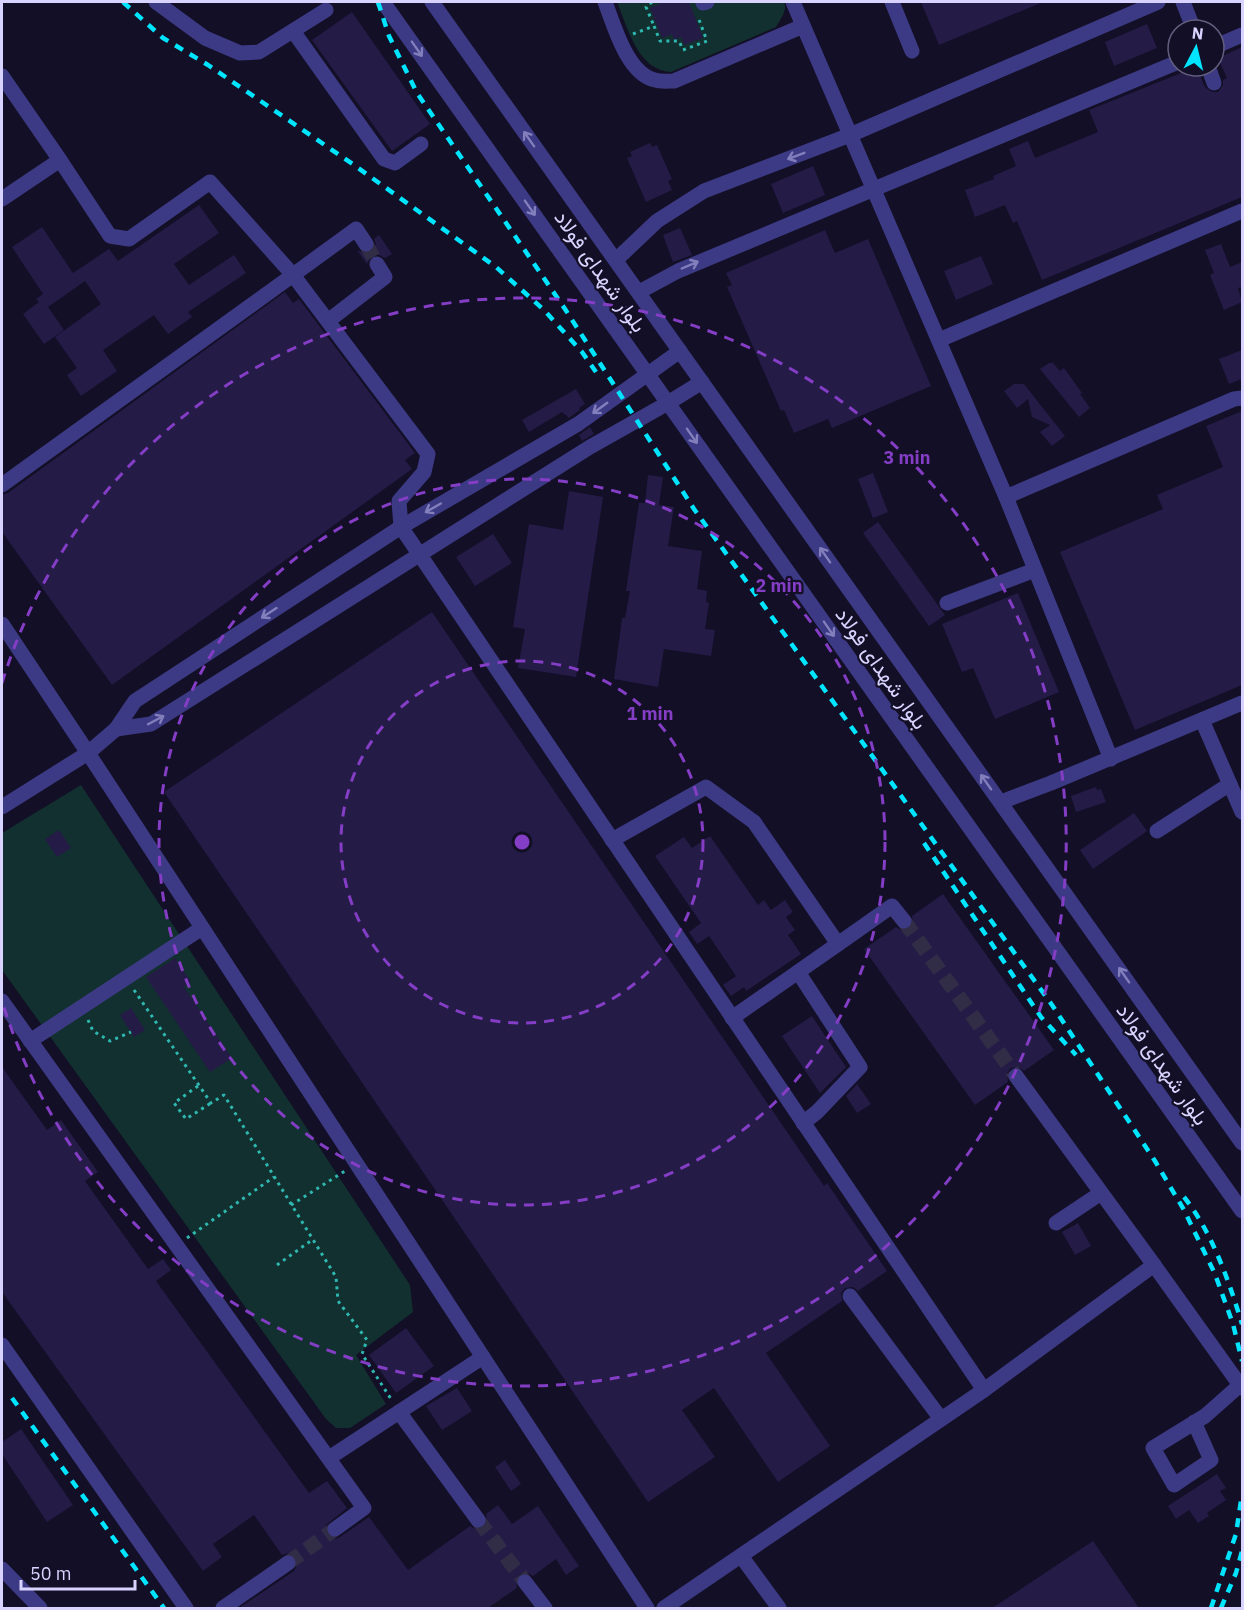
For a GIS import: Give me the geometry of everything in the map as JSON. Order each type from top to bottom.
[{"type":"street","points":[[156,2],[206,38],[240,53],[259,52],[326,10]]},
{"type":"street","name":"بلوار شهدای فولاد","points":[[383,2],[1242,1211]]},
{"type":"street","name":"بلوار شهدای فولاد","points":[[432,2],[1242,1143]]},
{"type":"street","points":[[605,2],[626,54],[639,72],[654,80],[674,81],[803,26]]},
{"type":"street","points":[[793,2],[1006,497],[1111,759]]},
{"type":"street","points":[[892,2],[912,51]]},
{"type":"street","points":[[616,260],[657,221],[704,191],[850,135],[1158,2]]},
{"type":"street","points":[[1183,2],[1189,18]]},
{"type":"street","points":[[292,31],[384,159],[395,164],[421,144]]},
{"type":"street","points":[[1226,42],[1242,35]]},
{"type":"street","points":[[639,292],[678,271],[1166,67]]},
{"type":"street","points":[[2,76],[110,236],[129,239],[210,182],[293,275],[428,454],[424,472],[399,501],[401,527],[984,1390]]},
{"type":"street","points":[[1212,78],[1214,83]]},
{"type":"street","points":[[2,199],[60,160]]},
{"type":"street","points":[[939,340],[1242,211]]},
{"type":"street","points":[[2,485],[356,229],[366,244]]},
{"type":"street","points":[[328,321],[385,277],[377,264]]},
{"type":"street","points":[[2,807],[88,753],[116,729],[135,701],[401,527],[578,424],[680,351]]},
{"type":"street","points":[[116,729],[151,724],[590,447],[702,382]]},
{"type":"street","points":[[1006,497],[1234,399],[1242,398]]},
{"type":"street","points":[[947,603],[1035,570]]},
{"type":"street","points":[[2,624],[646,1608]]},
{"type":"street","points":[[1001,802],[1111,759],[1242,703]]},
{"type":"street","points":[[1202,720],[1242,812]]},
{"type":"street","points":[[1157,831],[1230,784]]},
{"type":"street","points":[[612,840],[706,787],[754,822],[838,944]]},
{"type":"street","points":[[732,1018],[892,906],[904,921]]},
{"type":"street","points":[[30,1041],[202,928]]},
{"type":"street","points":[[798,972],[860,1067],[817,1112],[803,1123]]},
{"type":"street","points":[[2,1001],[364,1508],[335,1528]]},
{"type":"street","points":[[1016,1076],[1241,1387],[1194,1422]]},
{"type":"street","points":[[1056,1223],[1101,1193]]},
{"type":"street","points":[[664,1608],[984,1390],[1154,1265]]},
{"type":"street","points":[[850,1296],[941,1419]]},
{"type":"street","points":[[2,1344],[186,1608]]},
{"type":"street","points":[[329,1458],[483,1357]]},
{"type":"street","points":[[399,1412],[478,1520]]},
{"type":"street","points":[[741,1556],[779,1608]]},
{"type":"street","points":[[223,1608],[288,1563]]},
{"type":"street","points":[[2,1569],[40,1608]]},
{"type":"street","points":[[525,1582],[545,1608]]},
{"type":"path","points":[[652,2],[646,7],[660,41],[680,41],[683,50],[707,41],[694,7],[705,2]]},
{"type":"path","points":[[620,40],[654,26]]},
{"type":"path","points":[[126,978],[211,1103]]},
{"type":"path","points":[[82,1007],[93,1031],[110,1041],[130,1032]]},
{"type":"path","points":[[199,1085],[174,1103],[186,1119],[224,1095],[336,1278],[338,1301],[367,1340],[362,1354],[399,1412]]},
{"type":"path","points":[[291,1205],[356,1164]]},
{"type":"path","points":[[177,1246],[274,1177]]},
{"type":"path","points":[[277,1264],[312,1240]]},
{"type":"green space","points":[[617,2],[784,2],[785,8],[776,27],[671,72],[659,69],[642,56],[635,46]]},
{"type":"green space","points":[[81,785],[410,1285],[413,1312],[356,1355],[386,1404],[350,1428],[336,1428],[326,1419],[2,970],[2,833]]},
{"type":"building","points":[[658,2],[689,2],[703,38],[684,45],[681,37],[674,40],[672,34],[662,38],[650,8],[660,4]]},
{"type":"building","points":[[921,2],[1043,2],[939,45]]},
{"type":"building","points":[[352,12],[430,124],[392,151],[312,40]]},
{"type":"building","points":[[1147,24],[1157,48],[1114,66],[1105,42]]},
{"type":"building","points":[[1242,47],[1242,197],[1042,280],[1017,221],[1013,223],[1005,205],[975,217],[965,190],[994,179],[993,176],[1016,166],[1009,149],[1028,141],[1035,158],[1098,132],[1089,110],[1169,78],[1201,78],[1205,87],[1212,92],[1218,92],[1223,85],[1223,80],[1227,78],[1226,54]]},
{"type":"building","points":[[650,143],[652,147],[657,145],[672,179],[668,181],[672,190],[646,202],[627,158],[632,156],[630,152]]},
{"type":"building","points":[[813,166],[825,195],[783,213],[771,184]]},
{"type":"building","points":[[199,205],[219,233],[174,264],[189,285],[234,255],[246,273],[188,312],[192,317],[168,334],[154,315],[103,350],[117,371],[81,396],[67,375],[77,368],[55,337],[101,304],[85,281],[48,307],[64,330],[44,344],[23,314],[39,302],[36,299],[43,294],[12,247],[42,227],[73,273],[109,249],[118,261]]},
{"type":"building","points":[[680,228],[692,255],[673,262],[663,235]]},
{"type":"building","points":[[825,230],[835,253],[868,239],[931,386],[832,428],[828,419],[794,433],[784,410],[781,411],[727,287],[732,285],[726,273]]},
{"type":"building","points":[[379,235],[392,254],[385,258],[377,254],[372,255],[367,264],[357,250],[366,254],[372,252],[376,244],[374,239]]},
{"type":"building","points":[[1221,244],[1230,267],[1242,262],[1242,287],[1238,288],[1242,302],[1224,310],[1210,275],[1214,273],[1205,250]]},
{"type":"building","points":[[981,256],[993,284],[956,300],[944,271]]},
{"type":"building","points":[[285,292],[293,303],[299,299],[415,453],[405,460],[412,469],[112,685],[2,532],[2,495],[8,493]]},
{"type":"building","points":[[1242,350],[1242,379],[1229,384],[1219,359]]},
{"type":"building","points":[[1053,363],[1060,371],[1064,368],[1082,393],[1080,394],[1090,408],[1079,417],[1040,369]]},
{"type":"building","points":[[1014,384],[1024,384],[1065,436],[1052,446],[1040,432],[1050,425],[1032,417],[1028,399],[1017,408],[1004,391]]},
{"type":"building","points":[[576,389],[585,404],[579,408],[580,410],[569,418],[562,412],[529,432],[522,420]]},
{"type":"building","points":[[1242,411],[1242,685],[1135,730],[1060,552],[1163,509],[1157,495],[1223,467],[1206,426]]},
{"type":"building","points":[[590,427],[594,434],[582,441],[579,435]]},
{"type":"building","points":[[873,473],[888,512],[873,518],[858,479]]},
{"type":"building","points":[[648,475],[663,477],[659,505],[674,507],[668,546],[702,551],[697,589],[707,591],[706,602],[709,603],[705,629],[715,630],[711,656],[664,649],[658,687],[614,679],[622,618],[625,618],[630,591],[626,591],[639,503],[645,503]]},
{"type":"building","points":[[569,491],[603,497],[576,677],[518,668],[525,629],[513,627],[529,524],[563,530]]},
{"type":"building","points":[[878,522],[945,615],[929,626],[863,533]]},
{"type":"building","points":[[493,534],[512,563],[475,586],[456,557]]},
{"type":"building","points":[[1018,593],[1059,692],[995,719],[973,668],[962,672],[942,624]]},
{"type":"building","points":[[432,612],[824,1186],[827,1183],[887,1271],[858,1291],[853,1287],[845,1288],[841,1293],[842,1301],[766,1353],[830,1446],[778,1482],[714,1388],[682,1410],[715,1457],[648,1502],[164,792]]},
{"type":"building","points":[[1096,787],[1097,790],[1101,789],[1106,802],[1076,812],[1071,796]]},
{"type":"building","points":[[1134,813],[1147,831],[1093,869],[1080,850]]},
{"type":"building","points":[[59,830],[71,848],[57,857],[45,839]]},
{"type":"building","points":[[710,836],[758,905],[764,900],[771,910],[785,900],[793,912],[786,917],[795,930],[788,935],[801,954],[746,991],[744,987],[731,996],[723,985],[736,976],[709,936],[697,944],[689,932],[701,923],[655,856],[684,837],[692,848]]},
{"type":"building","points":[[943,894],[1054,1050],[1024,1071],[1019,1067],[1011,1068],[1007,1073],[1008,1082],[975,1105],[864,949],[896,927],[901,930],[910,929],[913,924],[912,916]]},
{"type":"building","points":[[175,958],[191,982],[184,987],[232,1058],[210,1072],[146,977]]},
{"type":"building","points":[[131,1008],[145,1030],[134,1037],[120,1015]]},
{"type":"building","points":[[812,1016],[846,1067],[820,1093],[782,1036]]},
{"type":"building","points":[[2,1067],[47,1130],[61,1120],[98,1172],[85,1181],[148,1269],[163,1259],[171,1270],[156,1281],[309,1493],[327,1481],[347,1508],[326,1525],[325,1531],[328,1535],[335,1539],[340,1537],[369,1517],[408,1570],[470,1526],[475,1529],[483,1528],[487,1523],[486,1514],[498,1505],[512,1524],[538,1506],[579,1566],[566,1575],[556,1559],[533,1576],[528,1573],[520,1574],[516,1579],[517,1588],[488,1608],[239,1608],[294,1571],[298,1563],[296,1557],[288,1553],[282,1555],[254,1515],[213,1544],[222,1557],[203,1571],[2,1292]]},
{"type":"building","points":[[857,1084],[871,1104],[857,1113],[846,1096]]},
{"type":"building","points":[[1078,1223],[1091,1246],[1075,1255],[1062,1232]]},
{"type":"building","points":[[406,1328],[434,1366],[396,1393],[369,1355]]},
{"type":"building","points":[[457,1388],[472,1411],[442,1430],[426,1406]]},
{"type":"building","points":[[21,1429],[73,1505],[47,1522],[2,1454],[2,1442]]},
{"type":"building","points":[[505,1460],[521,1484],[511,1491],[495,1467]]},
{"type":"building","points":[[1217,1474],[1226,1488],[1220,1491],[1226,1500],[1207,1513],[1209,1516],[1198,1523],[1189,1510],[1176,1519],[1168,1506]]},
{"type":"building","points":[[1093,1541],[1139,1608],[992,1608],[1003,1601]]},
{"type":"tunnel","points":[[366,244],[377,264]]},
{"type":"tunnel","points":[[904,921],[1016,1076]]},
{"type":"tunnel","points":[[478,1520],[525,1582]]},
{"type":"tunnel","points":[[288,1563],[335,1529]]},
{"type":"railway","points":[[123,2],[163,38],[208,65],[354,165],[496,267],[544,310],[582,352],[596,372]]},
{"type":"railway","points":[[378,2],[389,36],[417,93],[565,309],[694,509],[1052,1005],[1155,1161],[1184,1210],[1215,1274],[1233,1324],[1242,1361]]},
{"type":"railway","points":[[924,843],[1041,1017],[1076,1055]]},
{"type":"railway","points":[[1184,1197],[1211,1241],[1242,1324]]},
{"type":"railway","points":[[12,1398],[164,1608]]},
{"type":"railway","points":[[1211,1608],[1236,1534],[1242,1494]]},
{"type":"railway","points":[[1221,1608],[1236,1573],[1242,1551]]}]
